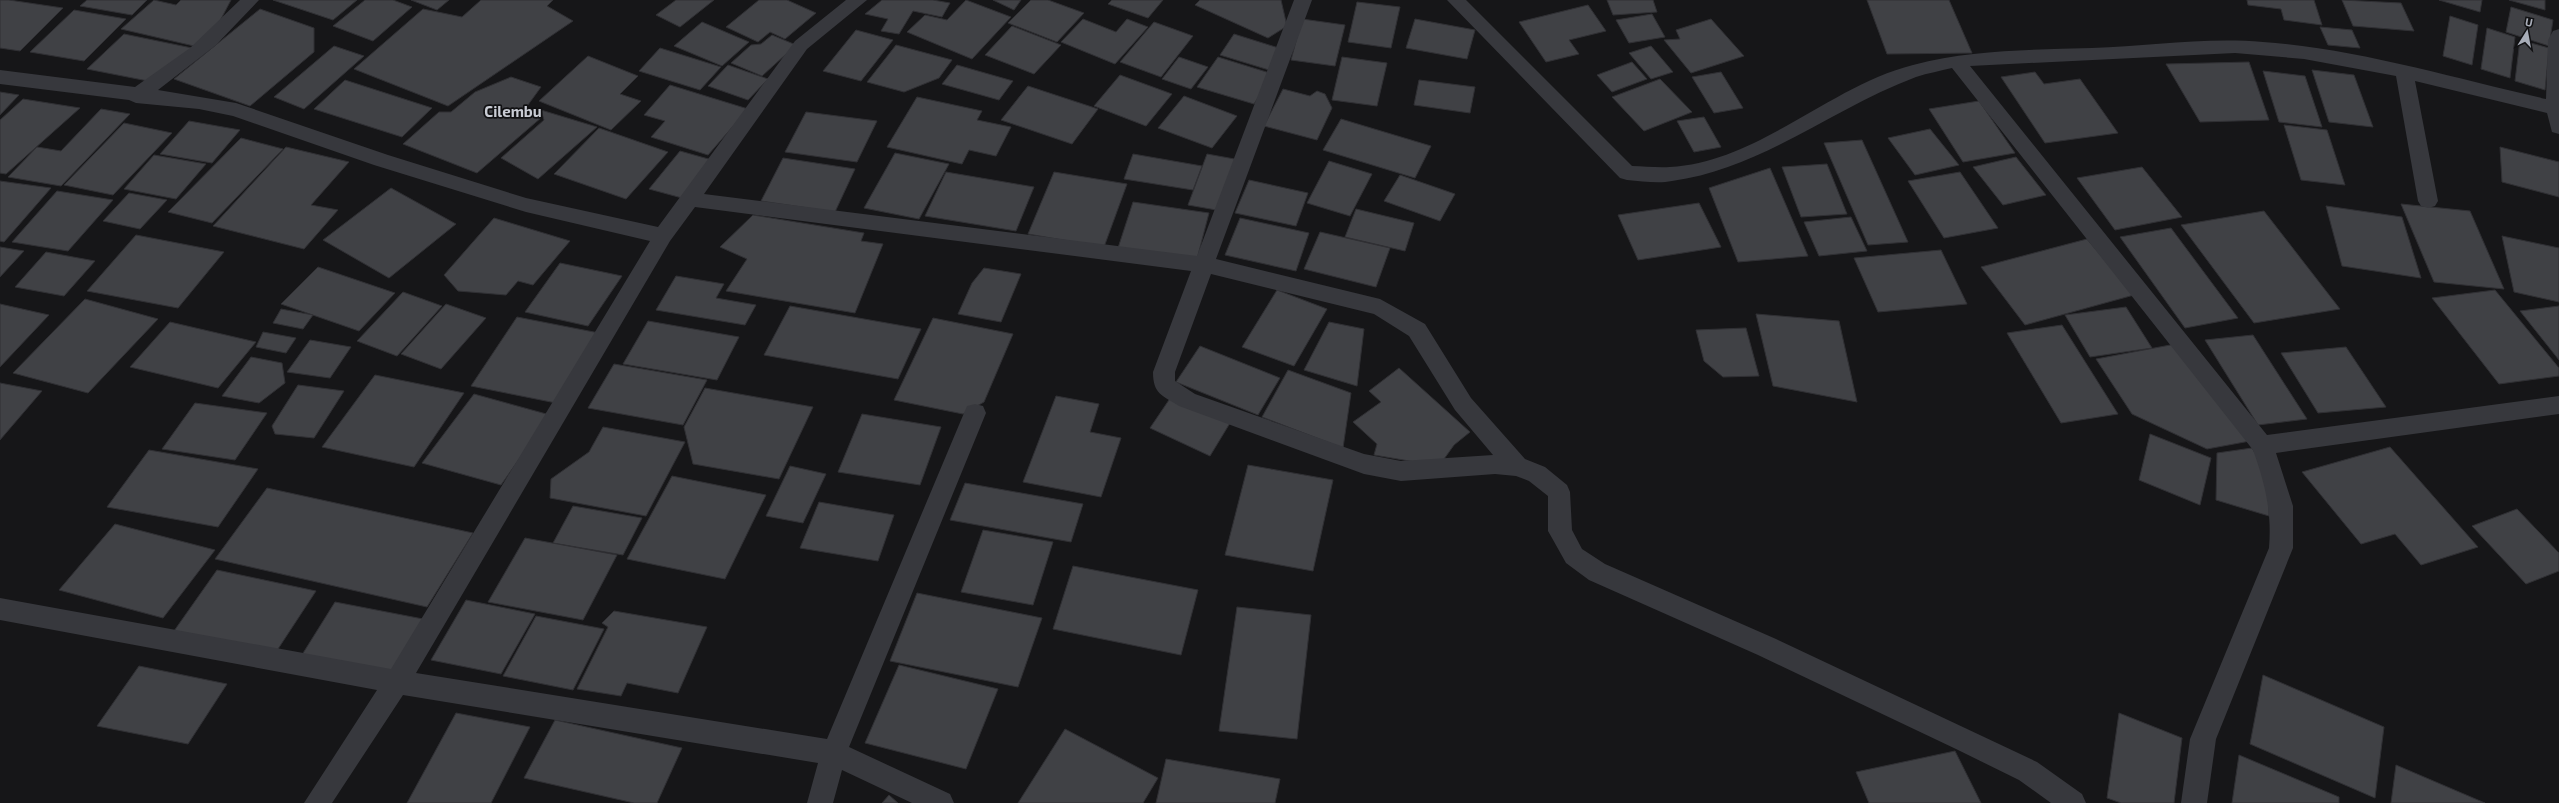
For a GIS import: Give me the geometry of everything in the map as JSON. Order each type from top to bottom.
[{"type":"street","points":[[136,96],[175,70],[205,46],[250,0]]},
{"type":"street","points":[[316,803],[397,682],[663,236],[688,199],[801,45],[858,0]]},
{"type":"street","points":[[1303,0],[1206,265],[1164,372],[1164,386],[1187,400],[1364,464],[1401,470],[1432,470],[1495,464],[1517,466],[1537,474],[1559,492],[1560,530],[1574,556],[1596,572],[1760,644],[1965,740],[2028,771],[2073,803]]},
{"type":"street","points":[[1456,0],[1627,173],[1645,176],[1673,176],[1715,166],[1792,130],[1852,96],[1895,77],[1956,61],[2209,46],[2281,50],[2404,72],[2557,109]]},
{"type":"street","points":[[2559,35],[2557,40],[2557,109],[2559,127]]},
{"type":"street","points":[[1956,61],[2262,445],[2281,495],[2284,519],[2281,548],[2203,739],[2194,803]]},
{"type":"street","points":[[2404,72],[2428,201]]},
{"type":"street","points":[[0,77],[136,96],[199,102],[236,110],[381,160],[526,205],[663,236]]},
{"type":"street","points":[[688,199],[1206,265],[1380,307],[1416,330],[1463,404],[1517,466]]},
{"type":"street","points":[[2262,445],[2559,405]]},
{"type":"street","points":[[820,803],[834,753],[975,413]]},
{"type":"street","points":[[0,610],[397,682],[834,753],[941,803]]},
{"type":"building","points":[[0,0],[63,8],[20,51],[0,48]]},
{"type":"building","points":[[87,0],[147,0],[132,15],[80,6]]},
{"type":"building","points":[[154,0],[176,5],[181,0],[231,0],[221,19],[194,46],[121,29]]},
{"type":"building","points":[[273,0],[357,0],[333,20]]},
{"type":"building","points":[[365,0],[393,0],[412,7],[373,41],[333,26]]},
{"type":"building","points":[[411,0],[449,0],[437,10]]},
{"type":"building","points":[[481,0],[553,0],[547,6],[573,21],[448,106],[354,69],[423,9],[462,17]]},
{"type":"building","points":[[676,0],[714,0],[680,27],[656,15]]},
{"type":"building","points":[[759,0],[787,0],[816,13],[785,39],[770,32],[758,42],[726,27]]},
{"type":"building","points":[[882,0],[933,0],[950,3],[942,17],[913,11],[899,34],[881,31],[888,19],[865,14]]},
{"type":"building","points":[[966,0],[1011,17],[972,59],[907,32],[925,15],[947,20]]},
{"type":"building","points":[[993,0],[1021,0],[1014,10]]},
{"type":"building","points":[[1031,0],[1048,0],[1084,13],[1057,42],[1008,23]]},
{"type":"building","points":[[1112,0],[1163,0],[1148,18],[1108,4]]},
{"type":"building","points":[[1200,0],[1281,0],[1287,26],[1268,38],[1195,5]]},
{"type":"building","points":[[1607,0],[1653,0],[1657,12],[1613,15]]},
{"type":"building","points":[[1867,0],[1949,0],[1972,53],[1887,54]]},
{"type":"building","points":[[2247,0],[2314,0],[2322,25],[2284,20],[2281,9],[2248,5]]},
{"type":"building","points":[[2342,0],[2401,3],[2414,31],[2353,26]]},
{"type":"building","points":[[2439,0],[2482,0],[2480,12]]},
{"type":"building","points":[[2509,0],[2545,0],[2545,10]]},
{"type":"building","points":[[1357,2],[1400,7],[1391,48],[1348,42]]},
{"type":"building","points":[[1588,5],[1606,31],[1569,40],[1579,54],[1546,62],[1519,22]]},
{"type":"building","points":[[2511,7],[2553,20],[2549,46],[2506,32]]},
{"type":"building","points":[[260,9],[314,28],[314,52],[250,106],[174,79]]},
{"type":"building","points":[[74,10],[126,19],[84,61],[30,52]]},
{"type":"building","points":[[1652,14],[1665,37],[1629,43],[1616,20]]},
{"type":"building","points":[[2450,16],[2478,25],[2472,65],[2443,56]]},
{"type":"building","points":[[1083,19],[1116,32],[1127,19],[1148,27],[1115,64],[1061,42]]},
{"type":"building","points":[[1302,19],[1345,25],[1335,66],[1291,60]]},
{"type":"building","points":[[1415,19],[1475,30],[1467,59],[1406,48]]},
{"type":"building","points":[[1711,19],[1744,56],[1691,73],[1664,40],[1680,39],[1676,30]]},
{"type":"building","points":[[702,22],[749,42],[722,66],[674,46]]},
{"type":"building","points":[[1154,22],[1193,36],[1161,77],[1120,62]]},
{"type":"building","points":[[1012,26],[1061,45],[1034,74],[985,55]]},
{"type":"building","points":[[2320,27],[2352,30],[2360,48],[2328,45]]},
{"type":"building","points":[[2487,28],[2515,37],[2510,78],[2481,69]]},
{"type":"building","points":[[856,30],[893,40],[861,81],[823,71]]},
{"type":"building","points":[[124,34],[192,48],[148,81],[87,69]]},
{"type":"building","points":[[1234,34],[1282,49],[1269,70],[1220,55]]},
{"type":"building","points":[[772,35],[796,45],[762,76],[731,63],[751,45],[761,44]]},
{"type":"building","points":[[2520,40],[2549,48],[2545,90],[2515,81]]},
{"type":"building","points":[[896,45],[952,60],[939,78],[904,92],[867,82]]},
{"type":"building","points":[[334,46],[364,56],[304,109],[274,97]]},
{"type":"building","points":[[1651,46],[1673,72],[1651,79],[1629,53]]},
{"type":"building","points":[[660,48],[721,67],[700,90],[639,71]]},
{"type":"building","points":[[588,56],[638,76],[620,94],[641,101],[611,130],[539,101]]},
{"type":"building","points":[[1179,57],[1208,67],[1191,89],[1162,79]]},
{"type":"building","points":[[1218,57],[1273,74],[1254,104],[1197,87]]},
{"type":"building","points":[[1342,57],[1387,63],[1377,106],[1332,100]]},
{"type":"building","points":[[1632,62],[1647,79],[1612,92],[1597,75]]},
{"type":"building","points":[[2249,62],[2269,120],[2200,122],[2166,64]]},
{"type":"building","points":[[728,65],[768,79],[748,100],[708,86]]},
{"type":"building","points":[[957,65],[1013,81],[999,100],[942,84]]},
{"type":"building","points":[[2312,70],[2354,75],[2373,127],[2329,122]]},
{"type":"building","points":[[2263,71],[2305,76],[2322,127],[2279,122]]},
{"type":"building","points":[[1721,72],[1743,108],[1714,113],[1692,77]]},
{"type":"building","points":[[2035,72],[2044,84],[2080,79],[2118,133],[2045,143],[2001,77]]},
{"type":"building","points":[[1120,75],[1172,94],[1146,126],[1094,106]]},
{"type":"building","points":[[511,77],[541,87],[525,109],[542,117],[477,173],[403,144],[439,112],[451,112],[475,92]]},
{"type":"building","points":[[1660,79],[1692,112],[1644,131],[1612,97]]},
{"type":"building","points":[[345,80],[432,108],[402,137],[314,109]]},
{"type":"building","points":[[1419,80],[1475,87],[1470,113],[1414,105]]},
{"type":"building","points":[[670,85],[748,109],[708,155],[651,137],[665,121],[644,115]]},
{"type":"building","points":[[1028,86],[1098,109],[1072,144],[1001,120]]},
{"type":"building","points":[[1283,89],[1310,96],[1317,91],[1325,94],[1332,108],[1317,140],[1264,126]]},
{"type":"building","points":[[0,92],[19,95],[0,115]]},
{"type":"building","points":[[1184,96],[1237,116],[1212,148],[1158,128]]},
{"type":"building","points":[[917,97],[982,111],[977,120],[1011,127],[996,156],[969,150],[962,164],[887,147]]},
{"type":"building","points":[[23,99],[80,108],[6,174],[0,173],[0,120]]},
{"type":"building","points":[[1979,101],[2015,153],[1963,162],[1929,109]]},
{"type":"building","points":[[101,109],[130,114],[61,186],[8,177],[37,147],[61,151]]},
{"type":"building","points":[[541,110],[597,127],[538,179],[501,158],[544,120]]},
{"type":"building","points":[[806,112],[877,121],[857,162],[785,152]]},
{"type":"building","points":[[1704,117],[1721,147],[1694,152],[1677,121]]},
{"type":"building","points":[[1341,119],[1431,146],[1415,178],[1323,150]]},
{"type":"building","points":[[189,121],[240,130],[212,163],[160,154]]},
{"type":"building","points":[[124,123],[172,133],[113,195],[64,185]]},
{"type":"building","points":[[2284,125],[2327,130],[2345,185],[2301,180]]},
{"type":"building","points":[[599,128],[668,152],[626,199],[554,174]]},
{"type":"building","points":[[1930,129],[1959,165],[1915,175],[1888,138]]},
{"type":"building","points":[[241,138],[283,149],[212,223],[168,212]]},
{"type":"building","points":[[1862,140],[1908,242],[1868,245],[1824,143]]},
{"type":"building","points":[[286,147],[349,162],[311,205],[338,210],[304,249],[213,226]]},
{"type":"building","points":[[2500,147],[2559,162],[2559,197],[2502,182]]},
{"type":"building","points":[[680,151],[712,160],[682,198],[649,189]]},
{"type":"building","points":[[895,153],[949,164],[919,219],[864,208]]},
{"type":"building","points":[[1133,154],[1202,166],[1193,190],[1124,179]]},
{"type":"building","points":[[1207,154],[1240,160],[1222,211],[1188,205]]},
{"type":"building","points":[[154,155],[206,164],[176,199],[124,189]]},
{"type":"building","points":[[2016,157],[2046,195],[2003,205],[1973,167]]},
{"type":"building","points":[[783,158],[855,169],[835,212],[761,201]]},
{"type":"building","points":[[1329,161],[1372,174],[1350,216],[1307,203]]},
{"type":"building","points":[[1827,164],[1847,214],[1801,217],[1782,167]]},
{"type":"building","points":[[2142,167],[2182,217],[2115,230],[2077,178]]},
{"type":"building","points":[[1770,168],[1808,256],[1738,262],[1709,188]]},
{"type":"building","points":[[946,172],[1034,187],[1016,231],[925,216]]},
{"type":"building","points":[[1054,172],[1127,184],[1104,247],[1028,234]]},
{"type":"building","points":[[1960,172],[1998,228],[1944,238],[1908,181]]},
{"type":"building","points":[[1400,175],[1455,194],[1440,221],[1384,201]]},
{"type":"building","points":[[1249,180],[1308,193],[1296,226],[1235,213]]},
{"type":"building","points":[[0,181],[51,188],[4,242],[0,241]]},
{"type":"building","points":[[391,188],[456,224],[389,278],[323,240]]},
{"type":"building","points":[[57,191],[113,200],[68,251],[12,242]]},
{"type":"building","points":[[129,193],[167,200],[140,229],[103,221]]},
{"type":"building","points":[[1133,202],[1209,213],[1197,259],[1118,248]]},
{"type":"building","points":[[1699,203],[1721,247],[1638,260],[1618,215]]},
{"type":"building","points":[[2401,204],[2470,211],[2504,289],[2434,282]]},
{"type":"building","points":[[2326,206],[2402,217],[2421,278],[2342,266]]},
{"type":"building","points":[[1356,209],[1414,223],[1405,251],[1345,237]]},
{"type":"building","points":[[2264,211],[2340,309],[2254,323],[2181,225]]},
{"type":"building","points":[[753,215],[864,233],[861,241],[883,244],[855,313],[726,291],[747,259],[720,247]]},
{"type":"building","points":[[1851,217],[1867,251],[1819,256],[1804,222]]},
{"type":"building","points":[[494,218],[570,241],[533,285],[518,281],[506,295],[458,291],[444,275]]},
{"type":"building","points":[[1240,218],[1309,233],[1296,271],[1225,255]]},
{"type":"building","points":[[2171,228],[2238,318],[2185,328],[2120,237]]},
{"type":"building","points":[[1320,232],[1390,248],[1376,287],[1304,269]]},
{"type":"building","points":[[136,235],[224,252],[178,308],[87,291]]},
{"type":"building","points":[[2502,236],[2559,248],[2559,302],[2514,292]]},
{"type":"building","points":[[2087,239],[2134,295],[2025,325],[1981,267]]},
{"type":"building","points":[[0,247],[24,251],[0,277]]},
{"type":"building","points":[[1941,250],[1967,304],[1878,312],[1854,258]]},
{"type":"building","points":[[46,252],[95,261],[64,296],[15,287]]},
{"type":"building","points":[[560,263],[622,276],[588,326],[525,312]]},
{"type":"building","points":[[318,267],[395,293],[359,331],[281,304]]},
{"type":"building","points":[[984,268],[1021,274],[1001,322],[958,314],[972,283]]},
{"type":"building","points":[[676,276],[724,284],[716,298],[756,305],[745,325],[656,310]]},
{"type":"building","points":[[1277,290],[1327,309],[1294,366],[1242,347]]},
{"type":"building","points":[[2495,290],[2559,368],[2559,376],[2499,384],[2432,298]]},
{"type":"building","points":[[403,292],[442,306],[397,356],[357,341]]},
{"type":"building","points":[[85,299],[158,319],[88,393],[13,373]]},
{"type":"building","points":[[0,304],[49,315],[0,367]]},
{"type":"building","points":[[446,304],[486,318],[441,369],[401,354]]},
{"type":"building","points":[[790,306],[921,329],[898,379],[764,355]]},
{"type":"building","points":[[2559,306],[2559,360],[2520,311]]},
{"type":"building","points":[[2126,307],[2152,348],[2090,357],[2065,315]]},
{"type":"building","points":[[281,309],[313,315],[303,329],[273,323]]},
{"type":"building","points":[[1756,314],[1839,321],[1857,402],[1773,386]]},
{"type":"building","points":[[517,317],[599,333],[556,403],[471,386]]},
{"type":"building","points":[[933,318],[1013,334],[984,402],[963,414],[894,400]]},
{"type":"building","points":[[648,321],[739,337],[717,380],[623,364]]},
{"type":"building","points":[[170,322],[256,342],[218,388],[130,367]]},
{"type":"building","points":[[1329,322],[1364,329],[1357,386],[1304,370]]},
{"type":"building","points":[[2062,325],[2118,414],[2061,423],[2007,333]]},
{"type":"building","points":[[1746,328],[1759,376],[1723,377],[1704,361],[1696,330]]},
{"type":"building","points":[[263,332],[296,338],[286,353],[256,347]]},
{"type":"building","points":[[2253,335],[2307,419],[2258,425],[2205,340]]},
{"type":"building","points":[[310,340],[351,347],[330,378],[287,372]]},
{"type":"building","points":[[2181,343],[2250,441],[2207,449],[2132,414],[2096,359]]},
{"type":"building","points":[[1200,346],[1280,378],[1258,415],[1176,382]]},
{"type":"building","points":[[2346,347],[2386,407],[2318,413],[2281,353]]},
{"type":"building","points":[[251,357],[282,363],[285,383],[259,403],[222,396]]},
{"type":"building","points":[[614,364],[707,380],[683,425],[588,408]]},
{"type":"building","points":[[1399,368],[1470,432],[1454,445],[1439,466],[1374,455],[1377,444],[1353,422],[1381,402],[1369,391]]},
{"type":"building","points":[[1288,370],[1351,393],[1343,448],[1262,417]]},
{"type":"building","points":[[375,375],[464,393],[414,467],[322,447]]},
{"type":"building","points":[[0,383],[42,391],[0,440]]},
{"type":"building","points":[[298,385],[344,391],[314,438],[275,434],[272,426]]},
{"type":"building","points":[[705,388],[813,407],[779,479],[693,464],[684,427]]},
{"type":"building","points":[[474,394],[550,415],[501,485],[422,463]]},
{"type":"building","points":[[1056,396],[1099,404],[1090,432],[1121,438],[1101,497],[1023,482]]},
{"type":"building","points":[[1171,397],[1230,423],[1210,456],[1150,428]]},
{"type":"building","points":[[195,403],[267,413],[235,460],[162,449]]},
{"type":"building","points":[[862,414],[941,427],[920,485],[838,472]]},
{"type":"building","points":[[603,427],[685,442],[646,516],[550,498],[551,479],[589,452]]},
{"type":"building","points":[[2150,434],[2211,458],[2200,505],[2139,480]]},
{"type":"building","points":[[2390,447],[2478,547],[2421,565],[2395,534],[2361,544],[2302,472]]},
{"type":"building","points":[[2252,448],[2269,476],[2269,516],[2216,500],[2217,453]]},
{"type":"building","points":[[149,450],[258,469],[218,527],[107,507]]},
{"type":"building","points":[[1248,465],[1333,480],[1313,571],[1225,555]]},
{"type":"building","points":[[790,466],[826,474],[803,523],[766,516]]},
{"type":"building","points":[[672,476],[766,495],[725,579],[627,559]]},
{"type":"building","points":[[965,483],[1083,504],[1071,542],[950,520]]},
{"type":"building","points":[[267,488],[473,533],[427,607],[215,559]]},
{"type":"building","points":[[819,502],[894,515],[878,561],[800,548]]},
{"type":"building","points":[[573,506],[642,518],[623,555],[553,543]]},
{"type":"building","points":[[2517,509],[2559,553],[2559,571],[2526,584],[2472,526]]},
{"type":"building","points":[[115,524],[215,550],[163,618],[59,590]]},
{"type":"building","points":[[983,530],[1053,542],[1033,605],[961,592]]},
{"type":"building","points":[[525,538],[617,555],[583,620],[488,602]]},
{"type":"building","points":[[1073,566],[1198,590],[1181,655],[1053,629]]},
{"type":"building","points":[[217,570],[316,591],[276,652],[174,631]]},
{"type":"building","points":[[917,593],[1042,618],[1018,687],[890,661]]},
{"type":"building","points":[[466,600],[535,614],[501,674],[431,660]]},
{"type":"building","points":[[335,602],[423,619],[389,676],[300,658]]},
{"type":"building","points":[[1237,607],[1311,615],[1297,739],[1219,731]]},
{"type":"building","points":[[614,611],[707,627],[678,693],[627,683],[621,696],[577,689],[608,627],[602,623]]},
{"type":"building","points":[[536,616],[604,629],[573,690],[503,676]]},
{"type":"building","points":[[899,665],[998,689],[966,769],[865,743]]},
{"type":"building","points":[[139,666],[227,684],[188,744],[97,726]]},
{"type":"building","points":[[2263,675],[2384,727],[2375,798],[2250,744]]},
{"type":"building","points":[[456,713],[530,727],[491,803],[407,803]]},
{"type":"building","points":[[2119,713],[2182,738],[2174,803],[2121,803],[2107,798]]},
{"type":"building","points":[[555,720],[682,748],[657,803],[634,803],[524,778]]},
{"type":"building","points":[[1065,729],[1158,778],[1143,803],[1018,803]]},
{"type":"building","points":[[1955,751],[1981,803],[1869,803],[1856,772]]},
{"type":"building","points":[[2239,755],[2339,797],[2339,803],[2232,803]]},
{"type":"building","points":[[1166,759],[1280,779],[1275,803],[1156,803]]},
{"type":"building","points":[[2396,765],[2485,803],[2391,803]]},
{"type":"building","points":[[889,795],[898,803],[882,803]]},
{"type":"district","name":"Cilembu","points":[[513,111]]}]
